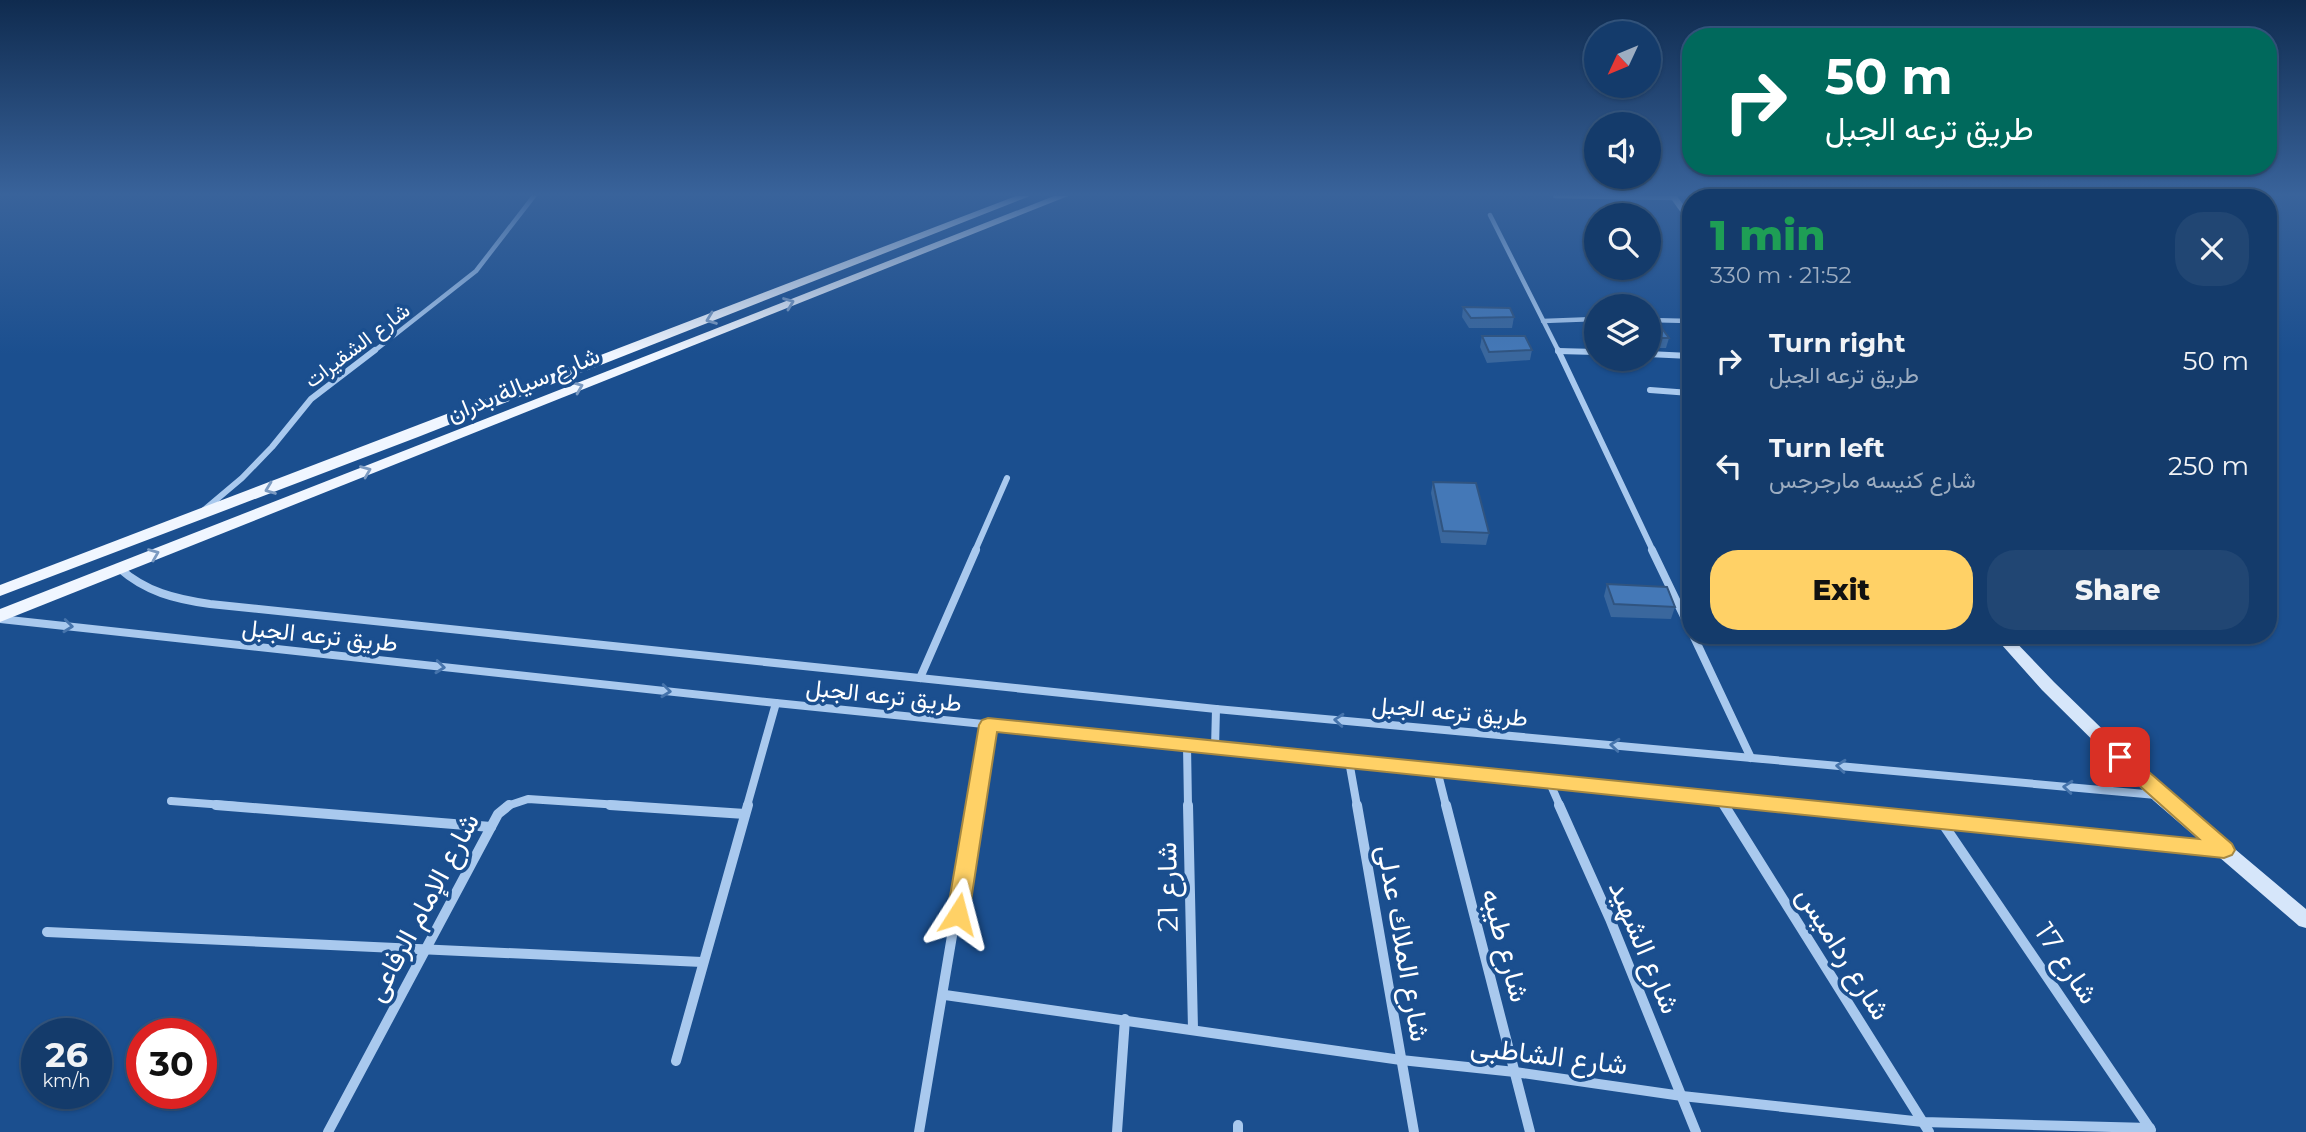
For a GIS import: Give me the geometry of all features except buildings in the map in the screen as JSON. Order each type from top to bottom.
[{"type":"main road","name":"شارع سيالة بدران","points":[[0,591],[888,249]]},
{"type":"main road","name":"شارع سيالة بدران","points":[[0,617],[912,249]]},
{"type":"street","name":"شارع الشقيرات","points":[[195,517],[242,478],[311,400],[424,314],[476,271],[496,249]]},
{"type":"street","points":[[1507,249],[1682,612]]},
{"type":"street","points":[[1543,321],[1584,319]]},
{"type":"street","points":[[1661,320],[1682,321]]},
{"type":"street","points":[[1558,351],[1584,352]]},
{"type":"street","points":[[1661,355],[1682,356]]},
{"type":"street","points":[[1650,390],[1682,392]]},
{"type":"street","points":[[920,678],[1007,478]]},
{"type":"street","name":"طريق ترعه الجبل","points":[[119,568],[132,582],[152,592],[189,601],[1216,709],[2160,796]]},
{"type":"street","name":"طريق ترعه الجبل","points":[[0,617],[776,703],[2224,850]]},
{"type":"street","points":[[1697,644],[1751,758]]},
{"type":"street","points":[[2008,644],[2065,704],[2160,796],[2306,920]]},
{"type":"street","points":[[676,1060],[776,703]]},
{"type":"street","points":[[1215,748],[1216,709]]},
{"type":"street","points":[[919,1132],[988,725]]},
{"type":"street","name":"شارع 21","points":[[1188,745],[1193,1029]]},
{"type":"street","name":"شارع الملاك عدلى","points":[[1349,761],[1414,1132]]},
{"type":"street","name":"شارع طيبه","points":[[1437,770],[1530,1132]]},
{"type":"street","name":"شارع الشهيد","points":[[1549,781],[1610,919],[1696,1132]]},
{"type":"street","name":"شارع الإمام الرفاعى","points":[[327,1132],[503,808],[528,799],[745,814]]},
{"type":"street","name":"شارع رداميس","points":[[1720,799],[1926,1127]]},
{"type":"street","points":[[171,801],[491,827]]},
{"type":"street","name":"شارع 17","points":[[1941,821],[2151,1130]]},
{"type":"street","points":[[47,932],[702,962]]},
{"type":"street","name":"شارع الشاطبى","points":[[944,995],[1401,1060],[1515,1072],[1926,1127],[2151,1130]]},
{"type":"street","points":[[1117,1132],[1125,1019]]},
{"type":"route","points":[[958,914],[988,725],[2224,850],[2160,796],[2120,757]]}]
